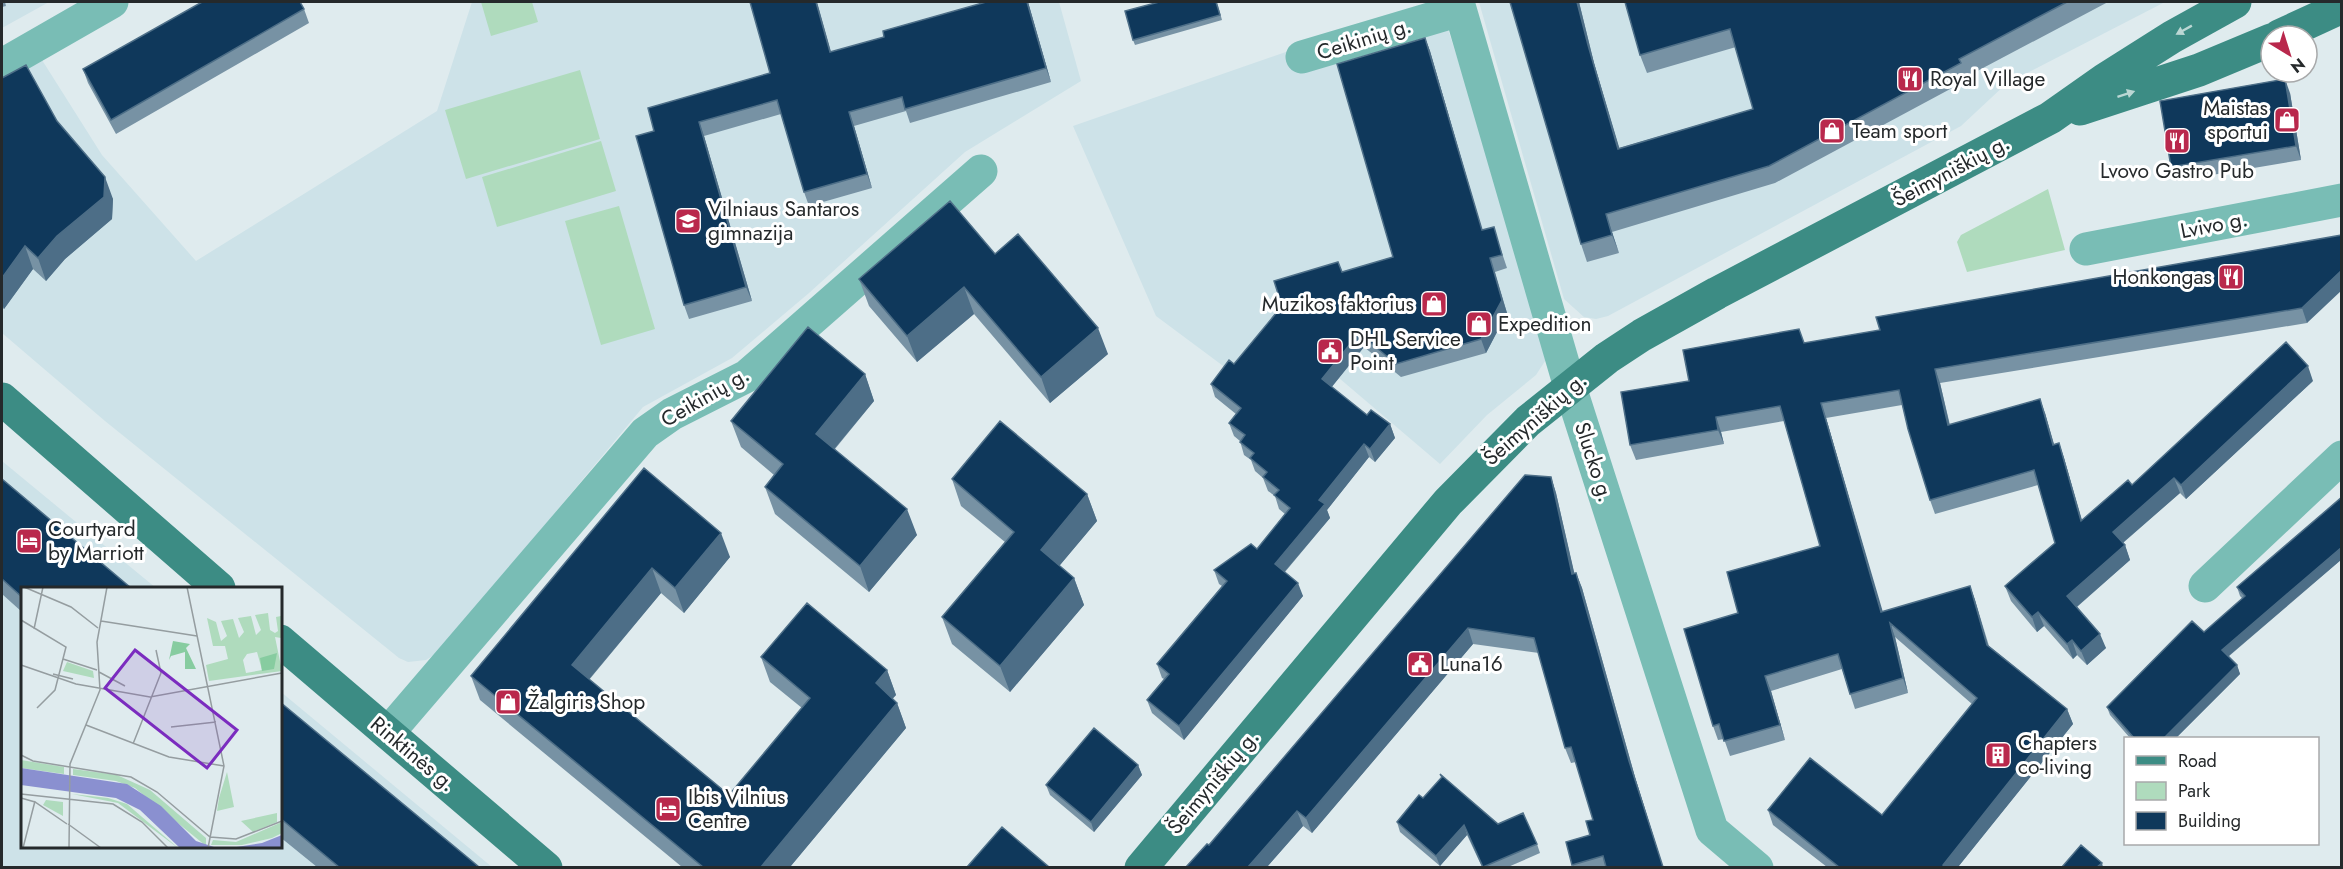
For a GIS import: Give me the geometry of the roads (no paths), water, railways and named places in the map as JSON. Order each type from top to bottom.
[{"type":"main road","name":"Šeimyniškių g.","points":[[1141,867],[1448,502],[1507,439],[1570,387],[1607,358],[1642,335],[1717,292],[2050,118],[2172,37],[2235,2]]},
{"type":"main road","points":[[2305,24],[2342,7]]},
{"type":"main road","name":"Šeimyniškių g.","points":[[2050,118],[2199,70],[2259,45]]},
{"type":"main road","points":[[2,399],[218,587]]},
{"type":"main road","name":"Rinktinės g.","points":[[282,643],[546,867]]},
{"type":"street","points":[[2,65],[112,2]]},
{"type":"street","name":"Ceikinių g.","points":[[1302,57],[1459,6]]},
{"type":"street","name":"Slucko g.","points":[[1459,6],[1570,387],[1712,830],[1757,867]]},
{"type":"street","name":"Ceikinių g.","points":[[388,733],[645,433],[672,414],[747,376],[981,171]]},
{"type":"street","name":"Lvivo g.","points":[[2086,249],[2342,200]]},
{"type":"street","points":[[2205,586],[2342,457]]},
{"type":"place","name":"Royal Village","points":[[1910,79]]},
{"type":"place","name":"Maistas sportui","points":[[2287,120]]},
{"type":"place","name":"Team sport","points":[[1832,131]]},
{"type":"place","name":"Lvovo Gastro Pub","points":[[2177,141]]},
{"type":"place","name":"Vilniaus Santaros gimnazija","points":[[688,221]]},
{"type":"place","name":"Honkongas","points":[[2231,277]]},
{"type":"place","name":"Muzikos faktorius","points":[[1434,304]]},
{"type":"place","name":"Expedition","points":[[1479,324]]},
{"type":"place","name":"DHL Service Point","points":[[1330,351]]},
{"type":"place","name":"Courtyard by Marriott","points":[[29,541]]},
{"type":"place","name":"Luna16","points":[[1420,664]]},
{"type":"place","name":"Žalgiris Shop","points":[[508,702]]},
{"type":"place","name":"Chapters co-living","points":[[1998,755]]},
{"type":"place","name":"Ibis Vilnius Centre","points":[[668,809]]}]
